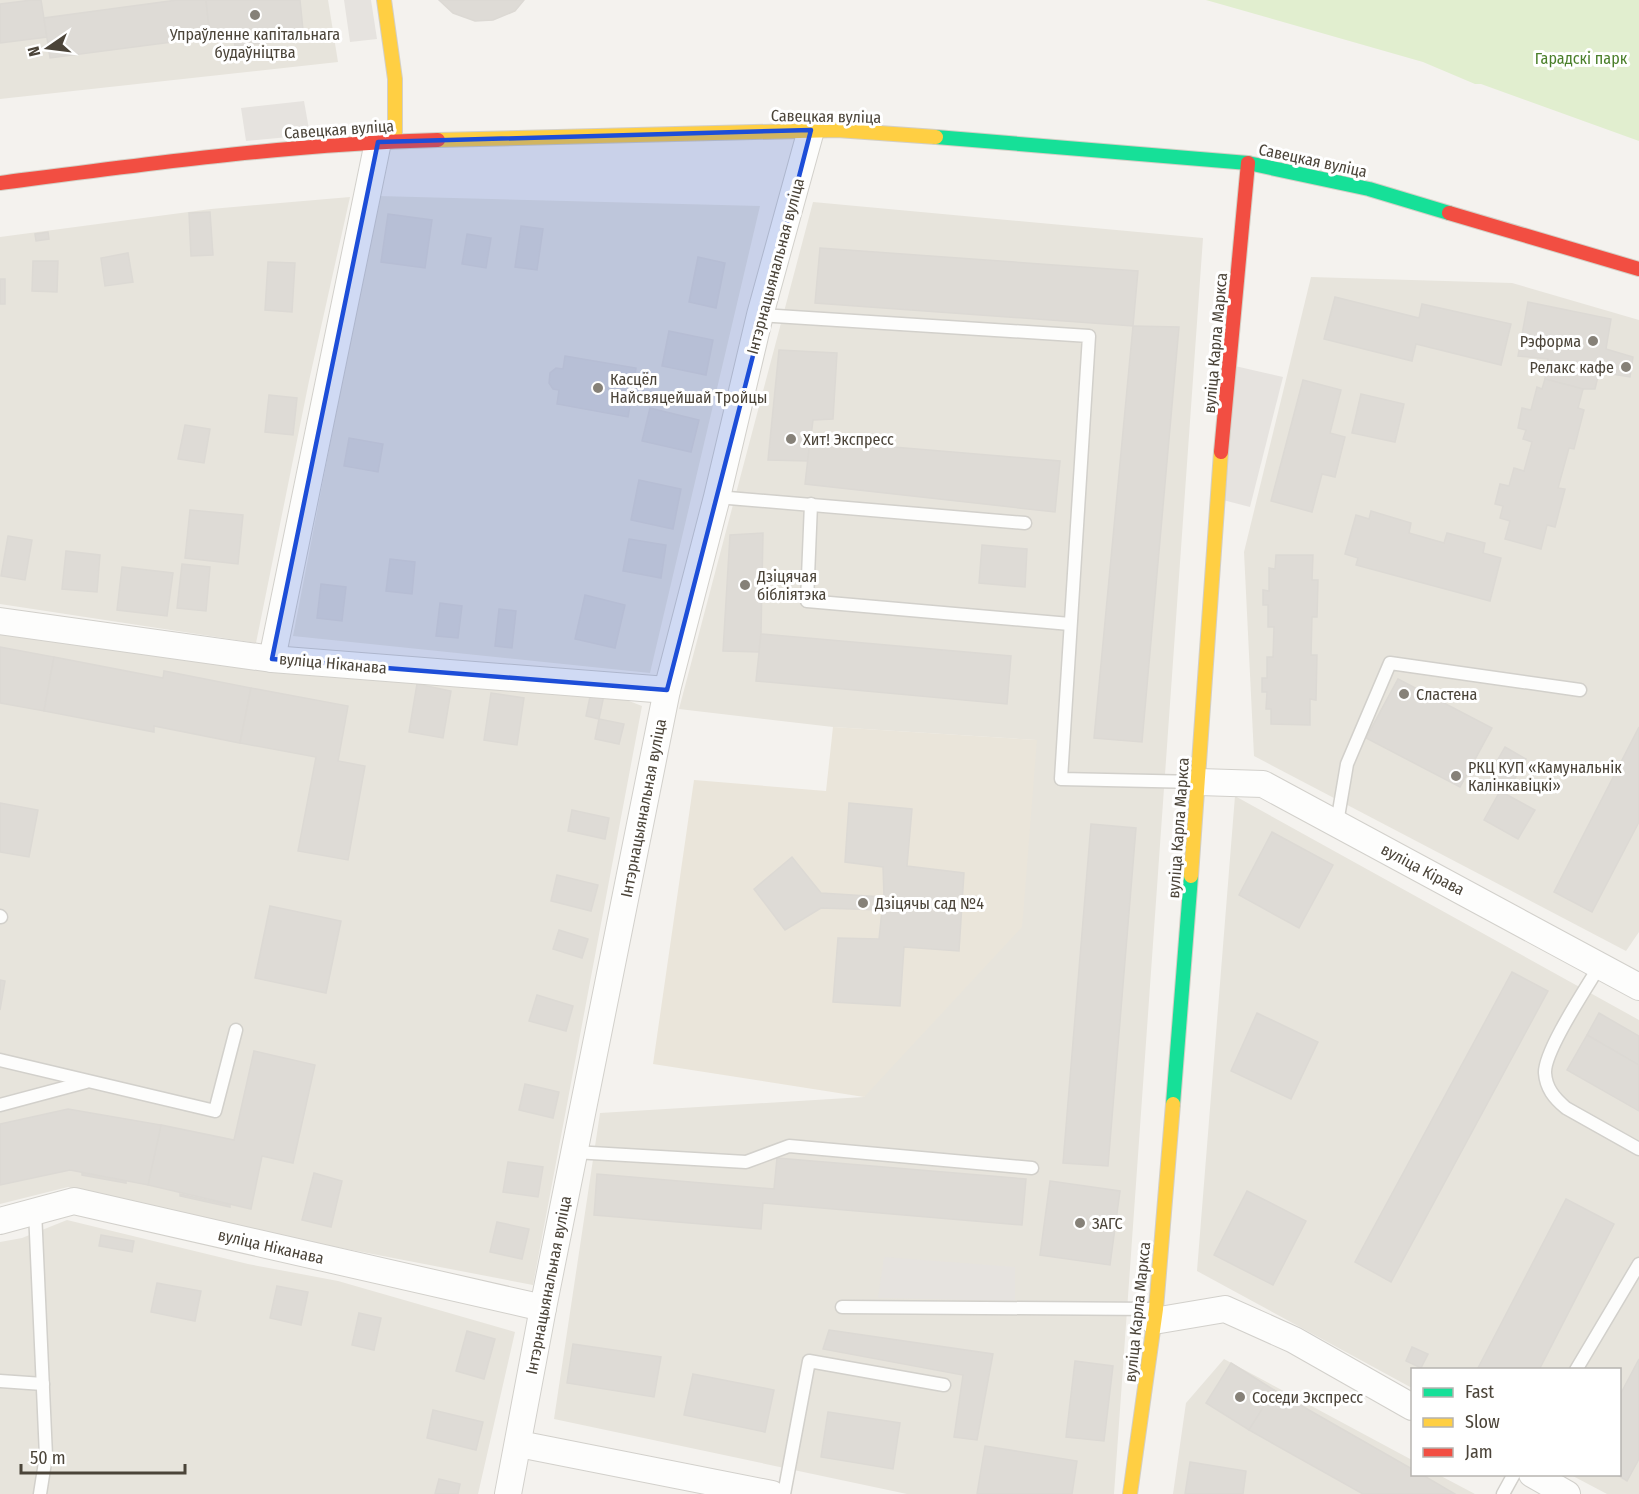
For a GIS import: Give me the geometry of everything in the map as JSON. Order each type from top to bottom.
[{"type":"main road","points":[[384,0],[395,79],[386,142]]},
{"type":"main road","name":"Савецкая вуліца","points":[[0,183],[234,153],[386,142],[811,130],[1067,147],[1248,163],[1369,189],[1639,269]]},
{"type":"main road","name":"вуліца Карла Маркса","points":[[1130,1494],[1155,1315],[1199,782],[1215,520],[1248,163]]},
{"type":"street","name":"Інтэрнацыянальная вуліца","points":[[508,1494],[667,690],[717,497],[760,315],[811,130]]},
{"type":"street","points":[[272,658],[386,142]]},
{"type":"street","name":"вуліца Ніканава","points":[[0,621],[272,658],[667,690]]},
{"type":"street","name":"вуліца Кірава","points":[[1199,782],[1263,784],[1639,987]]},
{"type":"street","name":"вуліца Ніканава","points":[[0,1221],[74,1201],[543,1308]]},
{"type":"street","points":[[1155,1315],[1225,1309],[1294,1340],[1411,1406]]},
{"type":"street","points":[[519,1444],[772,1494]]},
{"type":"street","points":[[1536,1476],[1568,1494]]},
{"type":"lane","points":[[760,315],[1089,336],[1060,779],[1199,782]]},
{"type":"lane","points":[[717,497],[1025,523]]},
{"type":"lane","points":[[812,504],[807,601],[1071,624]]},
{"type":"lane","points":[[1336,823],[1347,764],[1390,663],[1580,690]]},
{"type":"lane","points":[[1600,965],[1548,1054],[1545,1071],[1548,1088],[1555,1099],[1566,1108],[1639,1149]]},
{"type":"lane","points":[[0,1060],[215,1111],[236,1030]]},
{"type":"lane","points":[[0,1105],[90,1081]]},
{"type":"lane","points":[[574,1152],[746,1162],[789,1146],[1032,1168]]},
{"type":"lane","points":[[35,1211],[46,1456],[40,1494]]},
{"type":"lane","points":[[1577,1368],[1639,1264]]},
{"type":"lane","points":[[842,1307],[1155,1315]]},
{"type":"lane","points":[[784,1494],[809,1361],[944,1384]]},
{"type":"lane","points":[[0,1381],[43,1384]]},
{"type":"lane","points":[[1503,1494],[1513,1476]]},
{"type":"highlighted area","points":[[811,130],[667,690],[272,659],[378,142]]},
{"type":"shaded area","points":[[0,0],[328,0],[338,62],[0,99]]},
{"type":"shaded area","points":[[344,0],[371,0],[377,39],[350,42]]},
{"type":"shaded area","points":[[304,101],[310,135],[246,141],[241,108]]},
{"type":"shaded area","points":[[378,196],[760,206],[650,673],[293,636]]},
{"type":"shaded area","points":[[350,197],[309,381],[256,643],[0,604],[0,237],[211,209]]},
{"type":"shaded area","points":[[813,202],[1203,238],[1114,1494],[907,1494],[554,1419],[600,1113],[864,1097],[1036,740],[833,727],[679,709]]},
{"type":"shaded area","points":[[1311,277],[1512,283],[1639,320],[1639,932],[1626,951],[1254,756],[1244,552]]},
{"type":"shaded area","points":[[1235,366],[1283,377],[1250,507],[1223,500]]},
{"type":"shaded area","points":[[0,634],[598,689],[642,706],[533,1285],[300,1240],[68,1187],[0,1204]]},
{"type":"shaded area","points":[[833,727],[1037,740],[1022,927],[864,1097],[653,1064],[694,780],[826,791]]},
{"type":"shaded area","points":[[1235,796],[1639,1020],[1639,1494],[1607,1494],[1573,1476],[1621,1476],[1621,1368],[1411,1368],[1411,1387],[1197,1271]]},
{"type":"shaded area","points":[[67,1220],[248,1264],[338,1281],[515,1332],[478,1494],[0,1494],[0,1242],[22,1238]]},
{"type":"shaded area","points":[[884,1257],[1015,1267],[1015,1301],[878,1298]]},
{"type":"shaded area","points":[[1224,1359],[1411,1459],[1411,1476],[1441,1476],[1475,1494],[1173,1494],[1186,1403]]},
{"type":"green space","name":"Гарадскі парк","points":[[1206,0],[1639,0],[1639,141],[1481,84],[1475,84],[1423,62]]},
{"type":"building","points":[[41,0],[47,37],[0,43],[0,4]]},
{"type":"building","points":[[177,0],[206,0],[210,37],[50,58],[44,18]]},
{"type":"building","name":"Упраўленне капітальнага будаўніцтва","points":[[206,0],[300,0],[303,30],[283,32],[284,41],[235,46],[233,34],[210,37]]},
{"type":"building","points":[[439,0],[524,0],[515,11],[493,20],[475,21],[453,13]]},
{"type":"building","points":[[210,212],[213,255],[191,256],[189,213]]},
{"type":"building","points":[[388,214],[432,220],[425,268],[381,262]]},
{"type":"building","points":[[521,226],[543,229],[537,270],[515,267]]},
{"type":"building","points":[[48,232],[49,239],[36,241],[35,234]]},
{"type":"building","points":[[467,234],[491,238],[486,268],[462,264]]},
{"type":"building","points":[[820,248],[1138,271],[1133,326],[815,303]]},
{"type":"building","points":[[128,253],[133,282],[105,286],[101,258]]},
{"type":"building","points":[[698,257],[725,263],[716,308],[689,302]]},
{"type":"building","points":[[33,261],[58,261],[57,292],[32,291]]},
{"type":"building","points":[[268,262],[295,263],[292,312],[265,310]]},
{"type":"building","points":[[0,279],[5,279],[5,304],[0,304]]},
{"type":"building","points":[[1335,297],[1419,318],[1422,304],[1511,324],[1501,365],[1416,344],[1412,361],[1324,339]]},
{"type":"building","points":[[1528,302],[1611,319],[1606,349],[1633,357],[1630,377],[1599,372],[1595,389],[1583,389],[1545,379],[1548,359],[1518,356]]},
{"type":"building","points":[[1133,326],[1179,327],[1142,742],[1094,738]]},
{"type":"building","points":[[669,331],[713,340],[706,375],[662,366]]},
{"type":"building","points":[[779,350],[837,353],[833,419],[813,420],[808,461],[768,460]]},
{"type":"building","name":"Касцёл Найсвяцейшай Тройцы","points":[[565,356],[636,368],[634,384],[644,386],[641,401],[631,400],[628,417],[557,404],[559,390],[553,389],[549,383],[550,373],[556,368],[563,369]]},
{"type":"building","points":[[1545,379],[1583,389],[1578,408],[1584,410],[1574,449],[1569,448],[1558,488],[1565,489],[1555,527],[1547,525],[1541,549],[1505,539],[1510,521],[1500,518],[1503,506],[1495,504],[1500,484],[1509,486],[1514,468],[1524,471],[1532,442],[1523,439],[1526,430],[1518,428],[1522,408],[1531,410],[1537,387],[1542,389]]},
{"type":"building","points":[[1303,380],[1341,390],[1330,433],[1345,437],[1335,477],[1322,474],[1312,512],[1271,501]]},
{"type":"building","points":[[1361,394],[1404,404],[1395,442],[1352,433]]},
{"type":"building","points":[[269,395],[297,398],[293,435],[265,432]]},
{"type":"building","points":[[650,408],[699,420],[691,452],[642,441]]},
{"type":"building","points":[[185,425],[210,429],[204,463],[178,459]]},
{"type":"building","points":[[349,438],[383,444],[378,472],[344,466]]},
{"type":"building","points":[[810,440],[1060,461],[1055,512],[805,484]]},
{"type":"building","points":[[639,480],[681,489],[673,529],[631,520]]},
{"type":"building","points":[[190,510],[243,515],[238,564],[185,558]]},
{"type":"building","points":[[1371,511],[1411,523],[1409,533],[1444,543],[1447,533],[1485,543],[1483,553],[1501,558],[1490,601],[1356,565],[1358,558],[1345,554],[1356,515],[1369,519]]},
{"type":"building","name":"Дзіцячая бібліятэка","points":[[763,533],[759,652],[723,651],[730,535]]},
{"type":"building","points":[[8,536],[32,540],[25,580],[1,576]]},
{"type":"building","points":[[629,539],[666,545],[661,578],[623,571]]},
{"type":"building","points":[[982,545],[1027,549],[1025,587],[979,583]]},
{"type":"building","points":[[66,551],[100,555],[97,592],[62,589]]},
{"type":"building","points":[[1276,555],[1313,555],[1312,580],[1318,580],[1317,617],[1312,617],[1311,655],[1317,655],[1316,700],[1310,699],[1310,725],[1271,724],[1271,709],[1266,709],[1267,692],[1262,692],[1262,678],[1267,678],[1267,657],[1273,657],[1274,627],[1268,627],[1268,605],[1263,605],[1263,590],[1269,591],[1269,568],[1275,569]]},
{"type":"building","points":[[390,559],[415,562],[412,594],[386,591]]},
{"type":"building","points":[[182,564],[210,567],[206,611],[177,608]]},
{"type":"building","points":[[122,567],[173,573],[167,616],[117,610]]},
{"type":"building","points":[[321,584],[346,587],[342,621],[317,618]]},
{"type":"building","points":[[585,595],[625,605],[615,648],[575,639]]},
{"type":"building","points":[[440,603],[462,606],[458,638],[436,636]]},
{"type":"building","points":[[499,609],[516,611],[512,648],[495,646]]},
{"type":"building","points":[[761,634],[1011,656],[1007,704],[756,681]]},
{"type":"building","points":[[0,647],[54,657],[44,711],[0,703]]},
{"type":"building","points":[[54,657],[163,678],[164,671],[251,688],[240,743],[154,726],[154,732],[44,711]]},
{"type":"building","points":[[1398,679],[1492,728],[1460,787],[1366,738]]},
{"type":"building","points":[[417,684],[451,691],[443,738],[409,732]]},
{"type":"building","points":[[251,688],[348,706],[338,761],[365,766],[348,860],[298,851],[316,757],[240,743]]},
{"type":"building","points":[[591,692],[604,695],[599,719],[586,716]]},
{"type":"building","points":[[491,693],[524,698],[517,745],[484,740]]},
{"type":"building","points":[[599,719],[624,724],[619,744],[595,739]]},
{"type":"building","points":[[1639,727],[1639,822],[1592,912],[1554,892]]},
{"type":"building","points":[[1505,747],[1526,759],[1510,787],[1489,775]]},
{"type":"building","points":[[1500,791],[1535,810],[1518,839],[1484,820]]},
{"type":"building","points":[[0,803],[38,810],[29,857],[0,852]]},
{"type":"building","name":"Дзіцячы сад №4","points":[[849,803],[912,809],[907,866],[964,873],[959,951],[904,947],[900,1006],[833,1002],[838,938],[879,939],[882,910],[821,908],[785,930],[754,889],[792,857],[821,893],[884,897],[883,867],[845,862]]},
{"type":"building","points":[[572,810],[609,818],[605,839],[568,831]]},
{"type":"building","points":[[1091,824],[1136,828],[1108,1166],[1063,1163]]},
{"type":"building","points":[[1272,832],[1333,865],[1299,928],[1239,895]]},
{"type":"building","points":[[557,875],[598,885],[591,911],[551,901]]},
{"type":"building","points":[[270,906],[341,921],[326,993],[255,978]]},
{"type":"building","points":[[559,930],[588,939],[582,958],[553,949]]},
{"type":"building","points":[[1512,972],[1548,991],[1391,1282],[1355,1262]]},
{"type":"building","points":[[0,980],[5,981],[0,1010]]},
{"type":"building","points":[[537,995],[573,1006],[566,1031],[529,1021]]},
{"type":"building","points":[[1257,1013],[1318,1042],[1291,1099],[1231,1071]]},
{"type":"building","points":[[1599,1013],[1639,1036],[1639,1065],[1587,1035]]},
{"type":"building","points":[[1587,1035],[1639,1065],[1639,1111],[1567,1070]]},
{"type":"building","points":[[254,1051],[315,1065],[293,1163],[262,1156],[251,1209],[148,1185],[161,1125],[234,1140]]},
{"type":"building","points":[[525,1084],[559,1092],[553,1118],[519,1110]]},
{"type":"building","points":[[68,1109],[161,1125],[148,1185],[70,1170],[0,1185],[0,1124]]},
{"type":"building","points":[[777,1158],[1026,1179],[1022,1225],[763,1203],[761,1229],[594,1215],[597,1174],[774,1189]]},
{"type":"building","points":[[508,1162],[543,1167],[538,1197],[503,1192]]},
{"type":"building","points":[[82,1173],[126,1181],[126,1183],[82,1175]]},
{"type":"building","points":[[314,1173],[342,1181],[331,1227],[302,1220]]},
{"type":"building","name":"ЗАГС","points":[[1050,1181],[1120,1191],[1110,1265],[1040,1255]]},
{"type":"building","points":[[1247,1191],[1306,1221],[1273,1285],[1214,1255]]},
{"type":"building","points":[[180,1194],[230,1205],[230,1207],[180,1196]]},
{"type":"building","points":[[1566,1199],[1614,1224],[1540,1368],[1478,1368]]},
{"type":"building","points":[[497,1222],[529,1229],[522,1259],[490,1252]]},
{"type":"building","points":[[101,1235],[134,1241],[132,1252],[99,1246]]},
{"type":"building","points":[[157,1283],[201,1291],[195,1321],[151,1312]]},
{"type":"building","points":[[277,1286],[308,1292],[301,1325],[270,1318]]},
{"type":"building","points":[[359,1313],[381,1318],[374,1350],[352,1345]]},
{"type":"building","points":[[829,1330],[993,1354],[977,1440],[954,1437],[963,1375],[823,1349]]},
{"type":"building","points":[[467,1331],[495,1339],[484,1379],[456,1371]]},
{"type":"building","points":[[573,1344],[661,1357],[654,1397],[567,1383]]},
{"type":"building","points":[[1412,1347],[1428,1354],[1421,1368],[1406,1361]]},
{"type":"building","points":[[1639,1359],[1639,1459],[1627,1481],[1619,1476],[1621,1476],[1621,1393]]},
{"type":"building","points":[[1075,1361],[1113,1366],[1104,1441],[1066,1437]]},
{"type":"building","name":"Соседи Экспресс","points":[[1231,1363],[1274,1390],[1249,1430],[1206,1403]]},
{"type":"building","points":[[693,1374],[774,1390],[765,1432],[684,1415]]},
{"type":"building","points":[[1274,1390],[1411,1468],[1411,1476],[1424,1476],[1455,1494],[1363,1494],[1249,1430]]},
{"type":"building","points":[[433,1410],[483,1422],[476,1450],[427,1438]]},
{"type":"building","points":[[828,1412],[900,1423],[893,1469],[821,1457]]},
{"type":"building","points":[[985,1446],[1077,1461],[1072,1494],[977,1494]]},
{"type":"building","points":[[1190,1462],[1246,1471],[1243,1494],[1185,1494]]},
{"type":"building","points":[[439,1479],[460,1484],[458,1494],[435,1494]]},
{"type":"traffic: fast","points":[[936,137],[1248,163],[1369,189],[1449,213]]},
{"type":"traffic: fast","points":[[1173,1104],[1191,876]]},
{"type":"traffic: slow","points":[[384,0],[395,79],[395,141]]},
{"type":"traffic: slow","points":[[438,140],[837,130],[936,137]]},
{"type":"traffic: slow","points":[[1191,876],[1221,452]]},
{"type":"traffic: slow","points":[[1130,1494],[1156,1309],[1173,1104]]},
{"type":"traffic: jam","points":[[0,183],[273,150],[438,140]]},
{"type":"traffic: jam","points":[[1221,452],[1248,163]]},
{"type":"traffic: jam","points":[[1449,213],[1639,269]]},
{"type":"place","name":"Упраўленне капітальнага будаўніцтва","points":[[255,15]]},
{"type":"place","name":"Рэформа","points":[[1593,341]]},
{"type":"place","name":"Релакс кафе","points":[[1626,367]]},
{"type":"place","name":"Касцёл Найсвяцейшай Тройцы","points":[[598,388]]},
{"type":"place","name":"Хит! Экспресс","points":[[791,439]]},
{"type":"place","name":"Дзіцячая бібліятэка","points":[[745,585]]},
{"type":"place","name":"Сластена","points":[[1404,694]]},
{"type":"place","name":"РКЦ КУП «Камунальнік Калінкавіцкі»","points":[[1456,776]]},
{"type":"place","name":"Дзіцячы сад №4","points":[[863,903]]},
{"type":"place","name":"ЗАГС","points":[[1080,1223]]},
{"type":"place","name":"Соседи Экспресс","points":[[1240,1397]]}]
